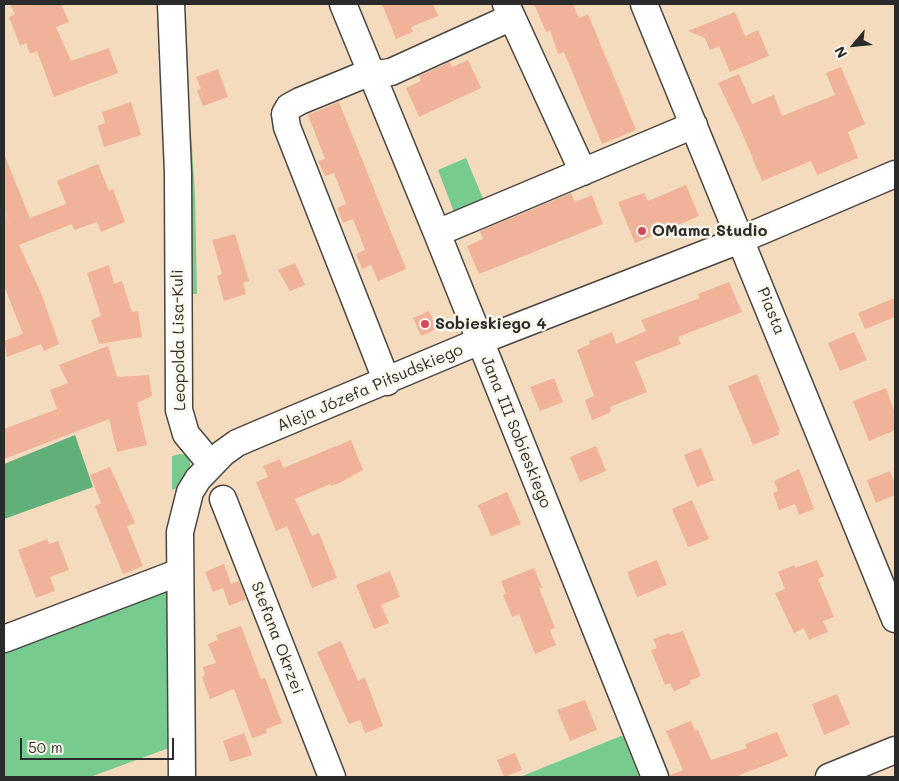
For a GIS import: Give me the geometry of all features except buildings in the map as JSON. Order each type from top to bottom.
[{"type":"street","name":"Leopolda Lisa-Kuli","points":[[170,4],[178,173],[179,410],[186,434],[211,464]]},
{"type":"street","name":"Jana III Sobieskiego","points":[[343,4],[655,777]]},
{"type":"street","name":"Piasta","points":[[644,4],[895,619]]},
{"type":"street","points":[[387,382],[287,127],[285,114],[289,107],[361,76],[391,72],[509,10],[584,172]]},
{"type":"street","points":[[437,233],[694,125]]},
{"type":"street","name":"Aleja Józefa Piłsudskiego","points":[[211,464],[237,444],[480,342],[740,240],[895,174]]},
{"type":"street","points":[[182,777],[180,532],[190,492],[211,464]]},
{"type":"street","name":"Stefana Okrzei","points":[[223,499],[332,777]]},
{"type":"street","points":[[4,639],[180,572]]},
{"type":"street","points":[[829,777],[895,750]]},
{"type":"green space","points":[[188,133],[191,133],[195,194],[197,294],[186,294]]},
{"type":"green space","points":[[466,158],[484,201],[454,212],[438,170]]},
{"type":"green space","points":[[75,435],[93,487],[4,519],[4,464]]},
{"type":"green space","points":[[187,455],[190,461],[190,470],[181,486],[172,490],[172,456]]},
{"type":"green space","points":[[167,587],[169,748],[90,777],[4,777],[4,647]]},
{"type":"green space","points":[[621,736],[623,736],[639,777],[520,777]]},
{"type":"place","name":"OMama Studio","points":[[642,231]]},
{"type":"place","name":"Sobieskiego 4","points":[[425,324]]}]
